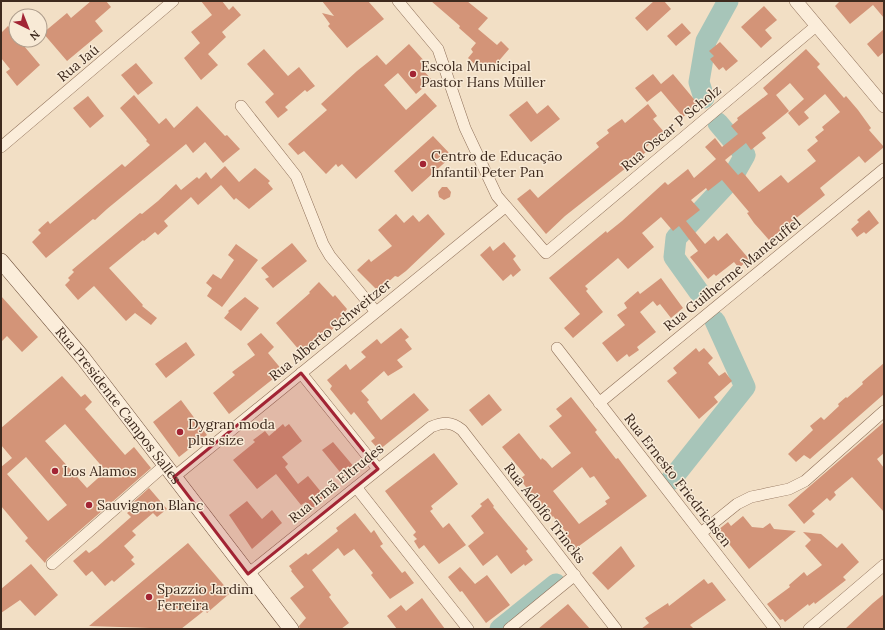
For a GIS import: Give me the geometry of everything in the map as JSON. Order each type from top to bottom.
[{"type":"main road","name":"Rua Presidente Campos Salles","points":[[1,261],[83,358],[291,629]]},
{"type":"street","name":"Rua Jaú","points":[[1,147],[173,1]]},
{"type":"street","points":[[398,1],[438,49],[465,128],[490,183],[505,207]]},
{"type":"street","points":[[796,1],[884,106]]},
{"type":"street","name":"Rua Oscar P Scholz","points":[[505,207],[546,253],[816,26]]},
{"type":"street","points":[[241,106],[296,176],[323,244],[330,256],[376,312]]},
{"type":"street","name":"Rua Guilherme Manteuffel","points":[[599,403],[884,169]]},
{"type":"street","name":"Rua Alberto Schweitzer","points":[[174,477],[505,207]]},
{"type":"street","name":"Rua Ernesto Friedrichsen","points":[[557,348],[775,629]]},
{"type":"street","points":[[301,373],[378,469]]},
{"type":"street","points":[[700,534],[737,504],[751,497],[789,490],[805,481],[884,411]]},
{"type":"street","name":"Rua Irmã Eltrudes","points":[[248,574],[430,427],[446,422]]},
{"type":"street","name":"Rua Adolfo Trincks","points":[[446,422],[455,424],[462,430],[616,629]]},
{"type":"street","points":[[52,564],[165,465]]},
{"type":"street","points":[[356,487],[468,629]]},
{"type":"street","points":[[809,629],[884,565]]},
{"type":"street","points":[[509,629],[575,575]]},
{"type":"highlighted area","points":[[301,373],[378,469],[248,574],[174,477]]},
{"type":"building","points":[[91,1],[106,1],[111,7],[95,21],[103,31],[67,61],[48,39],[48,29],[67,13],[71,18]]},
{"type":"building","points":[[201,1],[222,1],[229,10],[233,6],[241,15],[222,32],[226,37],[208,54],[218,65],[201,80],[184,58],[200,43],[191,32],[212,15]]},
{"type":"building","points":[[322,1],[368,1],[384,19],[347,48],[328,26],[330,24],[322,13],[334,16]]},
{"type":"building","points":[[431,1],[467,1],[488,18],[478,29],[497,45],[501,41],[509,49],[491,70],[484,63],[479,68],[468,58],[473,52],[471,49],[476,43],[459,28],[460,26]]},
{"type":"building","points":[[654,1],[664,1],[671,9],[647,31],[635,18]]},
{"type":"building","points":[[840,1],[884,1],[884,18],[873,5],[850,24],[835,6]]},
{"type":"building","points":[[764,6],[777,20],[765,30],[772,38],[761,48],[741,27]]},
{"type":"building","points":[[682,23],[691,33],[676,46],[667,36]]},
{"type":"building","points":[[8,26],[8,48],[26,48],[40,65],[17,86],[6,72],[10,69],[1,58],[1,33]]},
{"type":"building","points":[[884,29],[884,52],[878,57],[867,44]]},
{"type":"building","points":[[720,42],[738,61],[726,71],[723,67],[719,70],[710,59],[714,56],[709,51]]},
{"type":"building","points":[[409,44],[427,64],[422,69],[432,80],[416,94],[398,73],[384,85],[406,110],[425,93],[437,106],[356,179],[342,164],[338,167],[336,164],[326,174],[304,151],[298,155],[288,144],[327,110],[321,104],[377,55],[386,65]]},
{"type":"building","points":[[264,49],[288,76],[299,67],[315,86],[307,92],[305,90],[285,107],[288,110],[278,118],[265,102],[274,94],[247,64]]},
{"type":"building","points":[[806,49],[820,64],[817,67],[844,98],[846,96],[858,110],[871,128],[869,130],[884,147],[865,163],[859,156],[820,188],[825,195],[769,240],[754,223],[747,213],[749,212],[722,180],[708,191],[706,188],[691,200],[700,210],[686,221],[705,244],[714,236],[718,241],[727,233],[749,259],[739,268],[734,262],[716,276],[714,274],[708,279],[690,257],[698,251],[679,226],[673,231],[661,217],[642,233],[654,247],[628,269],[618,258],[585,286],[588,289],[586,291],[603,312],[573,338],[564,328],[580,314],[549,278],[606,231],[607,233],[622,221],[665,182],[668,185],[688,169],[694,178],[716,159],[705,147],[715,138],[722,147],[738,134],[731,126],[738,120],[737,118],[768,94],[763,88]],"holes":[[[790,83],[804,99],[788,113],[799,126],[809,118],[804,112],[825,94],[840,112],[822,127],[824,130],[815,137],[818,141],[807,150],[816,161],[788,183],[781,175],[759,192],[742,172],[738,175],[725,160],[746,143],[751,150],[766,138],[762,133],[789,111],[776,95]]]},
{"type":"building","points":[[136,63],[153,83],[138,95],[121,75]]},
{"type":"building","points":[[653,74],[661,84],[673,74],[698,104],[683,117],[661,91],[647,102],[635,88]]},
{"type":"building","points":[[134,95],[159,124],[166,118],[174,128],[197,106],[225,136],[227,135],[240,149],[223,163],[205,142],[193,153],[186,144],[95,220],[93,219],[46,258],[32,242],[41,233],[38,230],[48,221],[50,224],[122,164],[125,167],[150,145],[120,108]]},
{"type":"building","points":[[88,96],[104,116],[90,128],[73,108]]},
{"type":"building","points":[[527,101],[537,114],[548,105],[560,119],[531,142],[509,115]]},
{"type":"building","points":[[648,104],[657,116],[653,119],[664,132],[645,148],[646,152],[565,216],[546,234],[517,199],[530,189],[538,198],[599,147],[596,143],[609,133],[607,130],[622,119],[625,123]]},
{"type":"building","name":"Centro de Educação Infantil Peter Pan","points":[[433,136],[452,156],[412,192],[394,171]]},
{"type":"building","points":[[225,166],[239,182],[255,168],[270,181],[268,183],[273,189],[249,209],[236,198],[234,200],[221,185],[198,205],[191,197],[164,221],[168,226],[158,235],[155,232],[144,241],[143,240],[109,268],[143,305],[142,306],[157,318],[151,325],[135,313],[126,321],[94,286],[78,300],[65,285],[70,280],[68,278],[74,272],[72,270],[140,213],[142,214],[158,201],[176,184],[181,190],[197,177],[199,179],[206,172],[211,179]]},
{"type":"building","points":[[442,187],[447,187],[451,192],[450,197],[444,200],[439,197],[438,192]]},
{"type":"building","points":[[869,210],[879,223],[866,234],[864,232],[857,237],[851,229],[859,222],[857,220]]},
{"type":"building","points":[[396,214],[404,223],[413,215],[419,222],[428,214],[445,234],[406,271],[398,277],[395,276],[378,291],[357,270],[369,259],[371,262],[392,246],[378,230]]},
{"type":"building","points":[[504,242],[516,256],[513,259],[521,270],[513,277],[511,274],[503,281],[480,255],[490,246],[493,251]]},
{"type":"building","points":[[292,243],[307,261],[273,288],[265,279],[269,277],[261,268]]},
{"type":"building","points":[[236,244],[258,260],[222,307],[207,296],[212,288],[206,283],[213,274],[221,279],[234,260],[228,255]]},
{"type":"building","points":[[661,278],[683,308],[671,318],[660,304],[657,306],[653,301],[640,312],[656,332],[637,347],[639,350],[629,357],[627,354],[617,362],[602,343],[625,325],[617,315],[627,308],[624,303],[638,291],[640,294]]},
{"type":"building","points":[[319,282],[333,297],[335,295],[347,309],[340,319],[342,321],[305,353],[302,350],[300,351],[276,323],[310,293],[309,292]]},
{"type":"building","points":[[1,296],[38,337],[22,352],[7,336],[1,342]]},
{"type":"building","points":[[245,297],[259,308],[241,331],[224,318],[229,312],[228,311]]},
{"type":"building","points":[[401,328],[409,337],[405,340],[412,349],[397,360],[403,367],[388,376],[384,371],[361,391],[369,400],[367,402],[381,420],[414,393],[429,410],[379,450],[371,441],[375,438],[354,412],[351,415],[330,389],[332,386],[327,380],[346,364],[350,370],[366,357],[361,352],[377,339],[381,344]]},
{"type":"building","points":[[261,333],[274,347],[268,353],[283,371],[229,414],[213,393],[235,375],[232,372],[255,355],[247,344]]},
{"type":"building","points":[[186,342],[195,355],[166,378],[155,364]]},
{"type":"building","points":[[696,348],[699,352],[704,348],[713,358],[708,363],[719,376],[725,372],[732,381],[714,397],[718,402],[699,419],[667,381],[677,373],[673,368]]},
{"type":"building","points":[[884,363],[884,394],[810,459],[804,455],[796,462],[788,454],[813,430],[810,426],[821,417],[824,420],[839,406],[838,404],[863,384],[862,382]]},
{"type":"building","points":[[62,376],[81,397],[85,394],[92,402],[85,409],[125,455],[134,447],[151,468],[47,559],[45,563],[25,541],[28,538],[1,506],[1,467],[12,458],[1,445],[1,428]],"holes":[[[65,424],[106,471],[87,488],[45,441]],[[26,457],[67,505],[48,521],[7,474]]]},
{"type":"building","points":[[489,394],[502,410],[482,426],[469,410]]},
{"type":"building","points":[[571,397],[597,430],[595,432],[616,459],[618,458],[647,496],[575,549],[563,535],[566,532],[553,516],[551,518],[546,514],[520,479],[525,475],[502,447],[519,433],[541,460],[542,458],[552,468],[571,453],[549,426],[562,416],[556,409]],"holes":[[[582,467],[590,478],[594,476],[610,498],[605,501],[607,504],[579,524],[553,491]]]},
{"type":"building","points":[[181,400],[207,435],[179,457],[153,422]]},
{"type":"building","points":[[884,422],[884,453],[877,459],[884,468],[884,512],[852,477],[834,492],[836,495],[830,501],[827,498],[812,511],[815,514],[804,524],[788,505]]},
{"type":"building","points":[[283,424],[285,427],[289,424],[302,441],[282,457],[288,464],[285,467],[298,484],[308,476],[326,498],[311,509],[306,502],[301,505],[276,474],[257,489],[233,460],[255,442],[253,440],[265,431],[269,436]]},
{"type":"building","points":[[333,442],[355,468],[344,477],[322,450]]},
{"type":"building","points":[[434,453],[458,484],[431,506],[433,509],[430,511],[443,528],[449,523],[466,545],[439,564],[424,545],[419,549],[414,541],[417,539],[413,535],[416,532],[385,491]]},
{"type":"building","points":[[149,488],[167,509],[157,517],[153,513],[132,531],[136,535],[124,546],[134,557],[131,560],[135,564],[114,582],[112,580],[105,586],[92,571],[86,576],[73,561],[86,550],[89,553],[97,547],[131,517],[127,513],[132,509],[129,506]]},
{"type":"building","points":[[488,498],[494,506],[493,507],[528,549],[526,551],[533,560],[525,566],[524,564],[511,574],[497,555],[483,566],[468,546],[484,533],[471,516],[482,506],[480,504]]},
{"type":"building","points":[[247,501],[262,519],[272,510],[282,523],[252,549],[229,515]]},
{"type":"building","points":[[355,513],[371,533],[374,530],[383,544],[380,546],[402,573],[405,571],[414,583],[390,599],[371,575],[373,573],[354,549],[344,556],[338,548],[312,570],[331,595],[329,597],[349,623],[341,629],[300,629],[299,626],[306,618],[290,598],[304,587],[291,571],[292,570],[289,566],[306,553],[308,555],[338,531],[336,528]]},
{"type":"building","points":[[743,516],[752,527],[763,528],[770,523],[774,529],[796,531],[749,569],[718,530],[728,522],[731,526]]},
{"type":"building","points":[[803,532],[821,534],[837,548],[842,543],[859,562],[843,577],[846,580],[815,604],[814,602],[809,606],[808,604],[785,622],[783,619],[780,620],[767,604],[790,587],[789,585],[804,572],[807,576],[822,565],[805,546],[811,540]]},
{"type":"building","name":"Spazzio Jardim Ferreira","points":[[188,543],[228,590],[227,592],[229,594],[207,613],[205,610],[181,629],[89,626]]},
{"type":"building","points":[[621,546],[635,566],[608,590],[592,573]]},
{"type":"building","points":[[31,564],[58,595],[35,616],[20,600],[1,613],[1,589]]},
{"type":"building","points":[[460,567],[475,584],[487,575],[510,605],[486,623],[462,591],[460,592],[448,577]]},
{"type":"building","points":[[704,579],[708,584],[712,582],[726,600],[690,625],[694,629],[641,629],[649,623],[645,618],[668,603],[669,606]]},
{"type":"building","points":[[884,594],[884,629],[845,629],[873,603]]},
{"type":"building","points":[[422,598],[445,629],[397,629],[387,616],[401,605],[406,611]]},
{"type":"building","points":[[568,604],[590,629],[538,629]]},
{"type":"waterway","points":[[704,98],[699,82],[706,41],[728,1]]},
{"type":"waterway","points":[[699,292],[674,257],[676,238],[732,178],[745,155],[718,123]]},
{"type":"waterway","points":[[671,480],[745,387],[715,321]]},
{"type":"waterway","points":[[500,629],[556,584]]},
{"type":"place","name":"Escola Municipal Pastor Hans Müller","points":[[413,74]]},
{"type":"place","name":"Centro de Educação Infantil Peter Pan","points":[[423,164]]},
{"type":"place","name":"Dygran moda plus size","points":[[180,432]]},
{"type":"place","name":"Los Alamos","points":[[55,471]]},
{"type":"place","name":"Sauvignon Blanc","points":[[89,505]]},
{"type":"place","name":"Spazzio Jardim Ferreira","points":[[149,597]]}]
